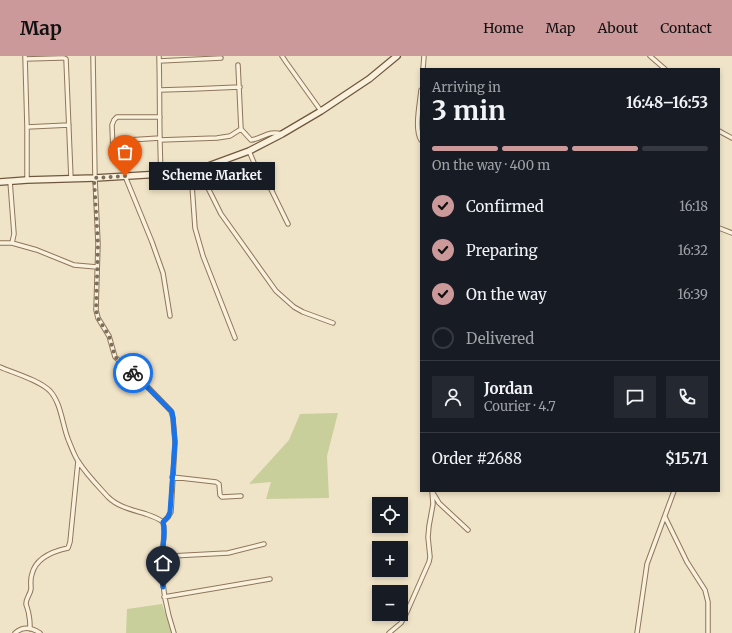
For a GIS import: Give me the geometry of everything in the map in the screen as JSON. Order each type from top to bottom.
[{"type":"main road","points":[[0,182],[178,173],[200,169],[249,151],[282,134],[321,111],[369,79],[397,56]]},
{"type":"street","points":[[93,56],[94,178],[98,244],[96,310],[98,318],[109,336],[115,357],[172,412],[175,442],[170,512],[168,517],[163,522]]},
{"type":"street","points":[[159,56],[161,173]]},
{"type":"street","points":[[282,56],[321,111]]},
{"type":"street","points":[[423,68],[424,56]]},
{"type":"street","points":[[650,56],[664,68]]},
{"type":"street","points":[[27,180],[25,57],[66,59],[70,179]]},
{"type":"street","points":[[159,61],[221,58]]},
{"type":"street","points":[[238,65],[241,129],[251,140],[272,133],[282,134]]},
{"type":"street","points":[[160,90],[240,87]]},
{"type":"street","points":[[420,98],[417,124],[420,138]]},
{"type":"street","points":[[113,152],[112,125],[117,117],[160,117]]},
{"type":"street","points":[[27,126],[69,125]]},
{"type":"street","points":[[113,141],[217,138],[230,136],[241,129]]},
{"type":"street","points":[[720,132],[732,138]]},
{"type":"street","points":[[249,151],[261,179],[267,180],[288,224]]},
{"type":"street","points":[[200,169],[221,214],[276,291],[302,312],[333,323]]},
{"type":"street","points":[[191,171],[195,228],[203,256],[236,338]]},
{"type":"street","points":[[125,176],[163,273],[170,316]]},
{"type":"street","points":[[10,181],[14,234],[12,243]]},
{"type":"street","points":[[720,228],[732,233]]},
{"type":"street","points":[[0,242],[12,243],[37,250],[74,265],[97,267]]},
{"type":"street","points":[[0,367],[44,386],[54,396],[68,439],[78,461],[109,498],[117,505],[157,518],[163,522],[165,529],[161,576],[164,597],[174,633]]},
{"type":"street","points":[[30,629],[30,618],[26,599],[30,593],[32,572],[42,559],[54,551],[68,548],[70,542],[78,461]]},
{"type":"street","points":[[172,477],[216,482],[219,484],[220,495],[222,498],[241,496]]},
{"type":"street","points":[[388,633],[401,623],[429,562],[429,531],[433,504],[432,492]]},
{"type":"street","points":[[433,492],[439,504],[468,530]]},
{"type":"street","points":[[637,633],[647,564],[674,492]]},
{"type":"street","points":[[665,517],[687,562],[707,595],[709,609],[708,633]]},
{"type":"street","points":[[162,555],[171,556],[228,553],[264,544]]},
{"type":"street","points":[[164,597],[270,579]]},
{"type":"street","points":[[15,633],[20,629],[33,629],[40,633]]},
{"type":"green space","points":[[338,413],[327,456],[329,498],[266,499],[271,482],[249,484],[289,440],[300,414]]},
{"type":"green space","points":[[162,604],[172,633],[126,633],[127,609]]},
{"type":"way so far","points":[[125,176],[94,178],[98,244],[95,302],[98,318],[109,336],[115,357],[133,373]]},
{"type":"place","name":"Scheme Market","points":[[125,176]]},
{"type":"route","points":[[133,373],[172,412],[173,418],[175,442],[170,512],[168,517],[163,522],[165,529],[161,576],[163,587]]}]
